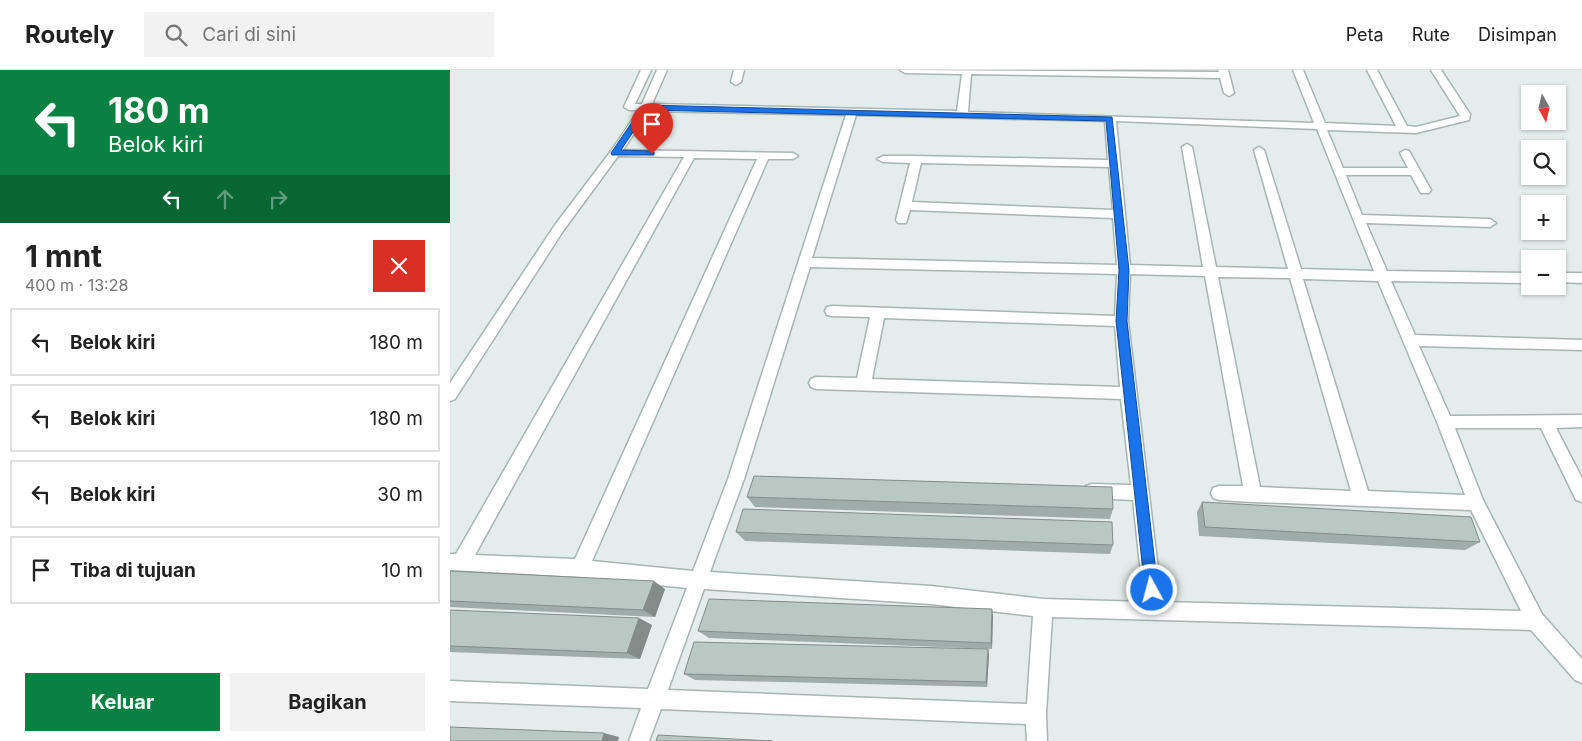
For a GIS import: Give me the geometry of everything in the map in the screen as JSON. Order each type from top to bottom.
[{"type":"street","points":[[646,70],[629,107],[1110,118],[1403,129],[1423,129],[1464,118],[1465,114],[1436,70]]},
{"type":"street","points":[[450,395],[559,228],[615,153],[646,107],[662,70]]},
{"type":"street","points":[[736,82],[739,70]]},
{"type":"street","points":[[905,70],[1224,72],[1229,93]]},
{"type":"street","points":[[1298,70],[1476,503],[1535,621],[1582,673]]},
{"type":"street","points":[[1372,70],[1403,129]]},
{"type":"street","points":[[962,115],[968,71]]},
{"type":"street","points":[[639,741],[736,478],[852,112]]},
{"type":"street","points":[[1110,118],[1124,270],[1121,321],[1139,493],[1154,610]]},
{"type":"street","points":[[1186,147],[1253,495]]},
{"type":"street","points":[[1259,150],[1362,499]]},
{"type":"street","points":[[615,153],[793,156]]},
{"type":"street","points":[[1405,153],[1425,190]]},
{"type":"street","points":[[691,154],[455,562],[580,568],[698,580],[931,595],[1043,608],[1535,621]]},
{"type":"street","points":[[580,568],[764,156]]},
{"type":"street","points":[[882,159],[1114,164]]},
{"type":"street","points":[[902,220],[916,161],[914,159]]},
{"type":"street","points":[[1340,171],[1414,172]]},
{"type":"street","points":[[904,206],[1118,214]]},
{"type":"street","points":[[1358,219],[1490,223]]},
{"type":"street","points":[[805,262],[1521,278]]},
{"type":"street","points":[[1566,278],[1582,278]]},
{"type":"street","points":[[832,311],[1121,321]]},
{"type":"street","points":[[863,385],[878,313]]},
{"type":"street","points":[[1410,340],[1582,345]]},
{"type":"street","points":[[816,383],[1128,393]]},
{"type":"street","points":[[1545,421],[1582,495]]},
{"type":"street","points":[[1444,422],[1582,421]]},
{"type":"street","points":[[736,478],[756,479]]},
{"type":"street","points":[[1080,490],[1139,493]]},
{"type":"street","points":[[1219,493],[1476,503]]},
{"type":"street","points":[[1037,741],[1036,714],[1043,608]]},
{"type":"street","points":[[450,691],[1036,714]]},
{"type":"building","points":[[754,476],[1112,487],[1113,509],[747,497]]},
{"type":"building","points":[[1202,502],[1471,517],[1480,542],[1205,527]]},
{"type":"building","points":[[743,509],[1112,522],[1113,545],[736,532]]},
{"type":"building","points":[[450,571],[654,581],[643,610],[450,601]]},
{"type":"building","points":[[709,599],[992,609],[991,643],[698,631]]},
{"type":"building","points":[[450,610],[639,618],[627,653],[450,646]]},
{"type":"building","points":[[694,642],[988,649],[986,682],[684,674]]},
{"type":"building","points":[[450,727],[604,733],[602,741],[450,741]]},
{"type":"building","points":[[658,735],[772,741],[656,741]]},
{"type":"route","points":[[652,154],[615,153],[646,107],[1110,118],[1124,270],[1121,321],[1139,493],[1152,590]]}]
